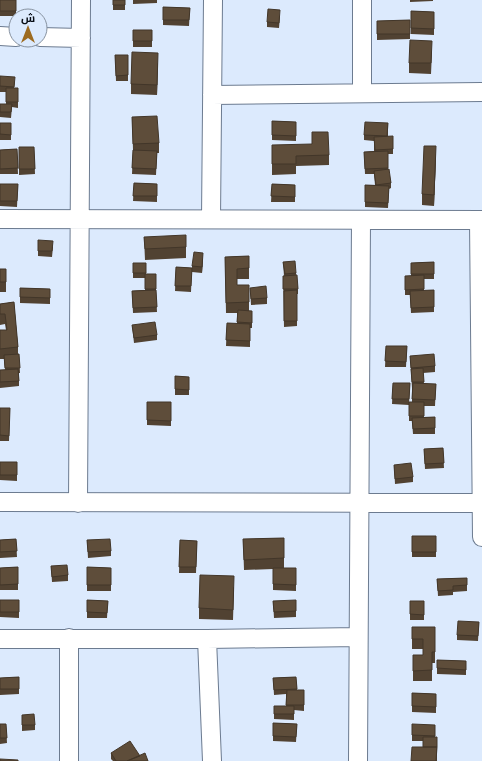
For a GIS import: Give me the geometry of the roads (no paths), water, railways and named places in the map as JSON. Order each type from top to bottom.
[{"type":"street","points":[[78,503],[81,0]]},
{"type":"street","points":[[212,219],[213,0]]},
{"type":"street","points":[[362,0],[362,93]]},
{"type":"street","points":[[48,37],[81,38]]},
{"type":"street","points":[[212,95],[482,92]]},
{"type":"street","points":[[0,219],[481,220],[482,537]]},
{"type":"street","points":[[358,761],[361,220]]},
{"type":"street","points":[[0,502],[482,503]]},
{"type":"street","points":[[0,639],[358,637]]},
{"type":"street","points":[[69,638],[69,761]]},
{"type":"street","points":[[207,639],[212,761]]}]
